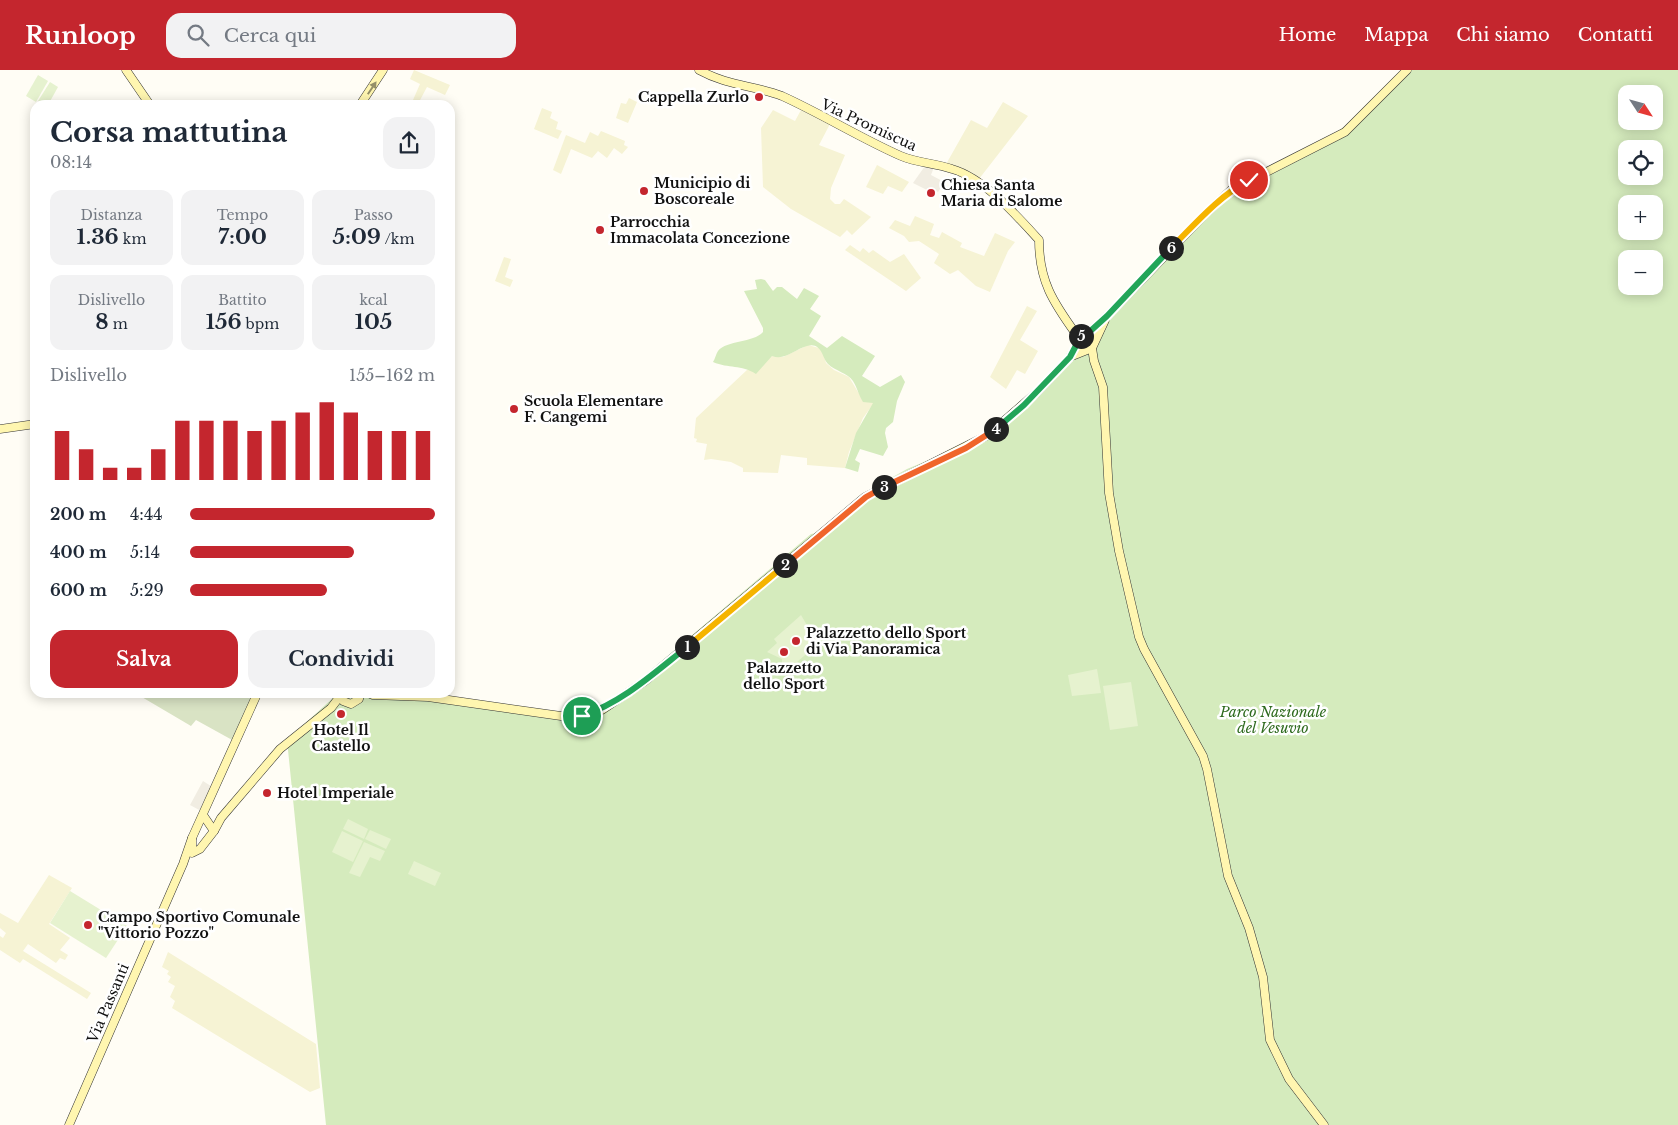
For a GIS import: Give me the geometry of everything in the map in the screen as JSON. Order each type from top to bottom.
[{"type":"street","points":[[126,70],[147,100]]},
{"type":"street","points":[[363,100],[383,70]]},
{"type":"street","name":"Via Promiscua","points":[[699,70],[721,81],[781,96],[902,157],[953,169],[977,180],[1025,224],[1039,240],[1042,276],[1051,297],[1084,342]]},
{"type":"street","points":[[441,698],[568,718],[602,710],[617,701],[652,675],[866,497],[988,435],[1024,405],[1206,212],[1230,190],[1345,132],[1407,70]]},
{"type":"street","points":[[1084,342],[1107,316]]},
{"type":"street","points":[[1084,342],[1104,387],[1108,493],[1139,637],[1203,756],[1208,769],[1228,876],[1249,928],[1263,978],[1270,1040],[1289,1078],[1324,1125]]},
{"type":"street","points":[[0,429],[30,425]]},
{"type":"street","name":"Via Passanti","points":[[69,1125],[255,698]]},
{"type":"street","points":[[331,708],[338,698]]},
{"type":"street","points":[[342,698],[348,704]]},
{"type":"street","points":[[331,708],[363,698]]},
{"type":"street","name":"Via Passanti","points":[[183,864],[194,851],[200,849],[211,827],[280,750],[331,708]]},
{"type":"street","points":[[203,815],[211,827]]},
{"type":"street","points":[[194,851],[192,848],[194,835],[203,824],[211,827]]},
{"type":"shaded area","points":[[414,70],[450,85],[445,95],[427,87],[420,100],[413,100],[420,84],[410,79]]},
{"type":"shaded area","points":[[629,98],[637,102],[628,123],[616,118],[621,103],[626,104]]},
{"type":"shaded area","points":[[1003,102],[1028,116],[979,179],[945,166],[971,120],[987,128]]},
{"type":"shaded area","points":[[542,108],[552,112],[550,118],[558,122],[556,129],[562,131],[558,139],[534,129]]},
{"type":"shaded area","points":[[773,110],[795,121],[801,110],[830,124],[819,145],[845,155],[831,188],[830,199],[835,204],[840,204],[844,199],[871,217],[852,235],[847,230],[840,237],[791,209],[763,187],[761,128]]},
{"type":"shaded area","points":[[601,131],[625,141],[624,145],[628,147],[622,154],[614,148],[607,158],[598,151],[592,158],[571,149],[561,174],[553,170],[566,135],[585,143],[590,132],[598,136]]},
{"type":"shaded area","points":[[877,165],[909,182],[902,192],[888,186],[883,194],[866,187]]},
{"type":"shaded area","points":[[925,166],[934,167],[931,175],[946,183],[943,190],[940,189],[938,192],[931,188],[929,191],[913,183]]},
{"type":"shaded area","points":[[915,216],[934,224],[930,235],[939,238],[942,232],[962,243],[960,247],[984,256],[995,233],[1015,242],[1008,251],[990,292],[976,286],[958,270],[950,274],[934,263],[939,254],[919,241],[909,242],[904,236],[889,228],[895,220],[910,226]]},
{"type":"shaded area","points":[[850,245],[860,252],[863,248],[869,253],[873,250],[890,262],[904,254],[921,278],[906,291],[845,250]]},
{"type":"shaded area","points":[[504,257],[511,259],[505,277],[513,280],[510,287],[495,281]]},
{"type":"shaded area","points":[[1027,306],[1037,311],[1020,340],[1038,351],[1025,374],[1017,370],[1006,389],[990,377]]},
{"type":"shaded area","points":[[808,345],[819,348],[823,352],[826,363],[834,370],[849,377],[858,392],[874,403],[863,418],[849,452],[845,468],[807,465],[807,458],[781,455],[778,473],[743,472],[743,468],[731,462],[711,459],[704,460],[707,444],[696,442],[697,439],[694,438],[696,418],[748,369],[750,370],[772,356],[783,357]]},
{"type":"shaded area","points":[[203,781],[214,788],[203,812],[190,805]]},
{"type":"shaded area","points":[[49,875],[72,888],[49,924],[70,938],[60,950],[68,955],[65,960],[60,958],[56,963],[28,944],[23,951],[91,993],[87,999],[23,959],[20,963],[0,950],[0,936],[3,938],[6,933],[0,928],[0,913],[18,923]]},
{"type":"shaded area","points":[[168,952],[316,1044],[320,1088],[310,1092],[172,1008],[175,1001],[170,997],[175,986],[168,982],[171,977],[167,974],[169,971],[162,967]]},
{"type":"green space","name":"Parco Nazionale del Vesuvio","points":[[1405,70],[1678,70],[1678,1125],[326,1125],[287,740],[333,698],[452,698],[569,713],[601,706],[617,699],[811,534],[817,533],[859,496],[907,469],[963,446],[985,432],[1020,403],[1070,350],[1075,334],[1090,329],[1229,188],[1319,144],[1360,116]]},
{"type":"green space","points":[[38,75],[48,81],[37,100],[33,100],[26,96]]},
{"type":"green space","points":[[50,82],[58,87],[51,100],[39,100]]},
{"type":"green space","points":[[755,280],[765,280],[773,291],[777,287],[782,287],[797,299],[804,288],[819,296],[810,309],[821,316],[809,336],[827,348],[842,336],[875,356],[862,376],[880,387],[901,375],[905,382],[897,401],[893,422],[886,428],[885,433],[888,447],[883,456],[860,449],[855,460],[860,463],[858,472],[845,468],[856,433],[873,403],[863,402],[851,378],[828,364],[819,348],[812,345],[803,347],[786,356],[772,356],[756,374],[745,369],[713,362],[722,347],[759,336],[763,332],[763,328],[744,291],[757,289]]},
{"type":"green space","name":"Palazzetto dello Sport di Via Panoramica","points":[[801,615],[818,644],[790,668],[782,665],[782,659],[767,652],[777,643],[774,639]]},
{"type":"green space","points":[[1097,669],[1101,693],[1072,696],[1068,675]]},
{"type":"green space","points":[[1131,682],[1138,726],[1110,730],[1103,686]]},
{"type":"green space","points":[[143,698],[253,698],[234,741],[196,720],[191,726]]},
{"type":"green space","points":[[348,819],[368,829],[364,839],[343,829]]},
{"type":"green space","points":[[370,830],[391,839],[386,849],[365,839]]},
{"type":"green space","points":[[342,831],[363,841],[353,862],[332,852]]},
{"type":"green space","points":[[364,842],[385,851],[380,861],[370,857],[360,877],[349,873]]},
{"type":"green space","points":[[414,861],[441,873],[435,886],[408,874]]},
{"type":"green space","name":"Campo Sportivo Comunale \"Vittorio Pozzo\"","points":[[70,891],[127,926],[106,958],[50,923]]},
{"type":"place","name":"Cappella Zurlo","points":[[759,97]]},
{"type":"place","name":"Municipio di Boscoreale","points":[[644,191]]},
{"type":"place","name":"Chiesa Santa Maria di Salome","points":[[931,193]]},
{"type":"place","name":"Parrocchia Immacolata Concezione","points":[[600,230]]},
{"type":"place","name":"Scuola Elementare F. Cangemi","points":[[514,409]]},
{"type":"place","name":"Palazzetto dello Sport di Via Panoramica","points":[[796,641]]},
{"type":"place","name":"Palazzetto dello Sport","points":[[784,652]]},
{"type":"place","name":"Hotel Il Castello","points":[[341,714]]},
{"type":"place","name":"Hotel Imperiale","points":[[267,793]]},
{"type":"place","name":"Campo Sportivo Comunale \"Vittorio Pozzo\"","points":[[88,925]]},
{"type":"route","points":[[582,716],[602,710],[645,681],[866,497],[909,474],[966,448],[1002,425],[1070,357],[1082,336],[1086,335],[1107,316],[1206,212],[1230,190],[1249,180]]}]
